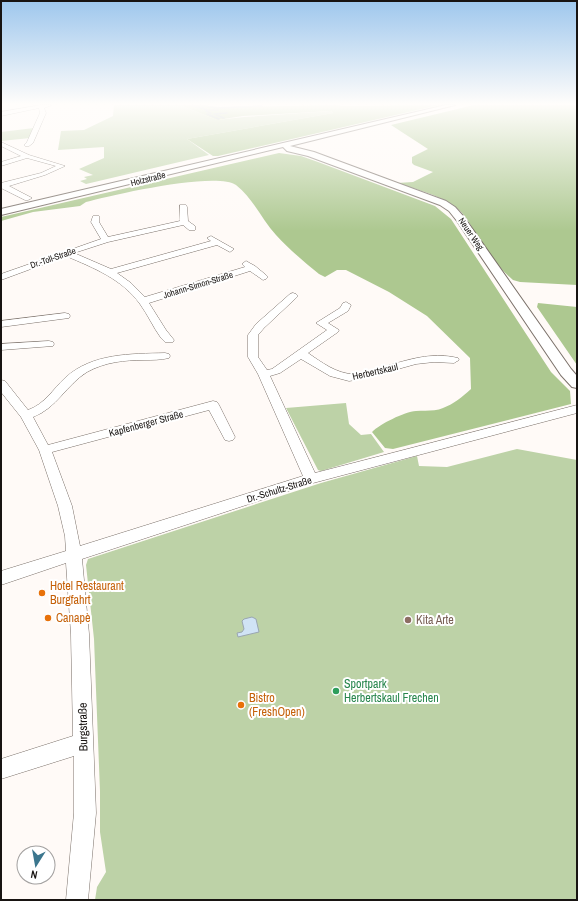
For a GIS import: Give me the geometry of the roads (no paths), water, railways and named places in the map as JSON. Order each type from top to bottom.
[{"type":"main road","name":"Holzstraße","points":[[1,213],[278,147]]},
{"type":"main road","name":"Holzstraße","points":[[1,213],[280,147]]},
{"type":"main road","name":"Neuer Weg","points":[[297,147],[302,148],[311,154],[443,203],[452,209],[461,219],[566,372],[577,384]]},
{"type":"main road","points":[[259,153],[305,147]]},
{"type":"street","points":[[2,186],[43,174],[62,166],[25,155],[8,147]]},
{"type":"street","points":[[1,164],[25,155]]},
{"type":"street","points":[[2,186],[28,198]]},
{"type":"street","points":[[183,207],[184,222],[192,228]]},
{"type":"street","points":[[96,218],[94,222],[106,240]]},
{"type":"street","name":"Dr.-Toll-Straße","points":[[1,277],[106,240],[184,222]]},
{"type":"street","points":[[209,237],[230,248]]},
{"type":"street","points":[[111,272],[218,242]]},
{"type":"street","points":[[66,253],[111,272],[130,286],[144,301],[161,330],[169,340]]},
{"type":"street","name":"Johann-Simon-Straße","points":[[144,301],[248,265],[264,277]]},
{"type":"street","points":[[293,296],[260,326],[253,335],[253,357],[264,374],[311,479]]},
{"type":"street","points":[[264,374],[276,371],[334,330],[321,324],[345,309],[346,305]]},
{"type":"street","points":[[1,324],[65,316]]},
{"type":"street","points":[[1,347],[49,344]]},
{"type":"street","name":"Herbertskaul","points":[[301,354],[340,375],[349,377],[361,376],[412,362],[439,357],[454,360]]},
{"type":"street","points":[[26,415],[44,407],[72,377],[99,362],[116,358],[165,356]]},
{"type":"street","points":[[1,384],[26,415],[45,450],[65,506],[72,536],[73,554]]},
{"type":"street","name":"Kapfenberger Straße","points":[[45,450],[213,405],[229,437]]},
{"type":"street","name":"Dr.-Schultz-Straße","points":[[1,578],[311,479],[577,409]]},
{"type":"street","name":"Dr.-Schultz-Straße","points":[[560,414],[577,417]]},
{"type":"street","name":"Burgstraße","points":[[73,554],[80,634],[85,813],[77,900]]},
{"type":"street","points":[[1,769],[84,743]]},
{"type":"water","points":[[252,617],[256,619],[259,632],[238,637],[237,633],[242,632],[244,629],[242,621]]},
{"type":"place","name":"Hotel Restaurant Burgfahrt","points":[[42,593]]},
{"type":"place","name":"Canapè","points":[[48,618]]},
{"type":"place","name":"Kita Arte","points":[[408,620]]},
{"type":"place","name":"Sportpark Herbertskaul Frechen","points":[[336,691]]},
{"type":"place","name":"Bistro (FreshOpen)","points":[[241,705]]}]
